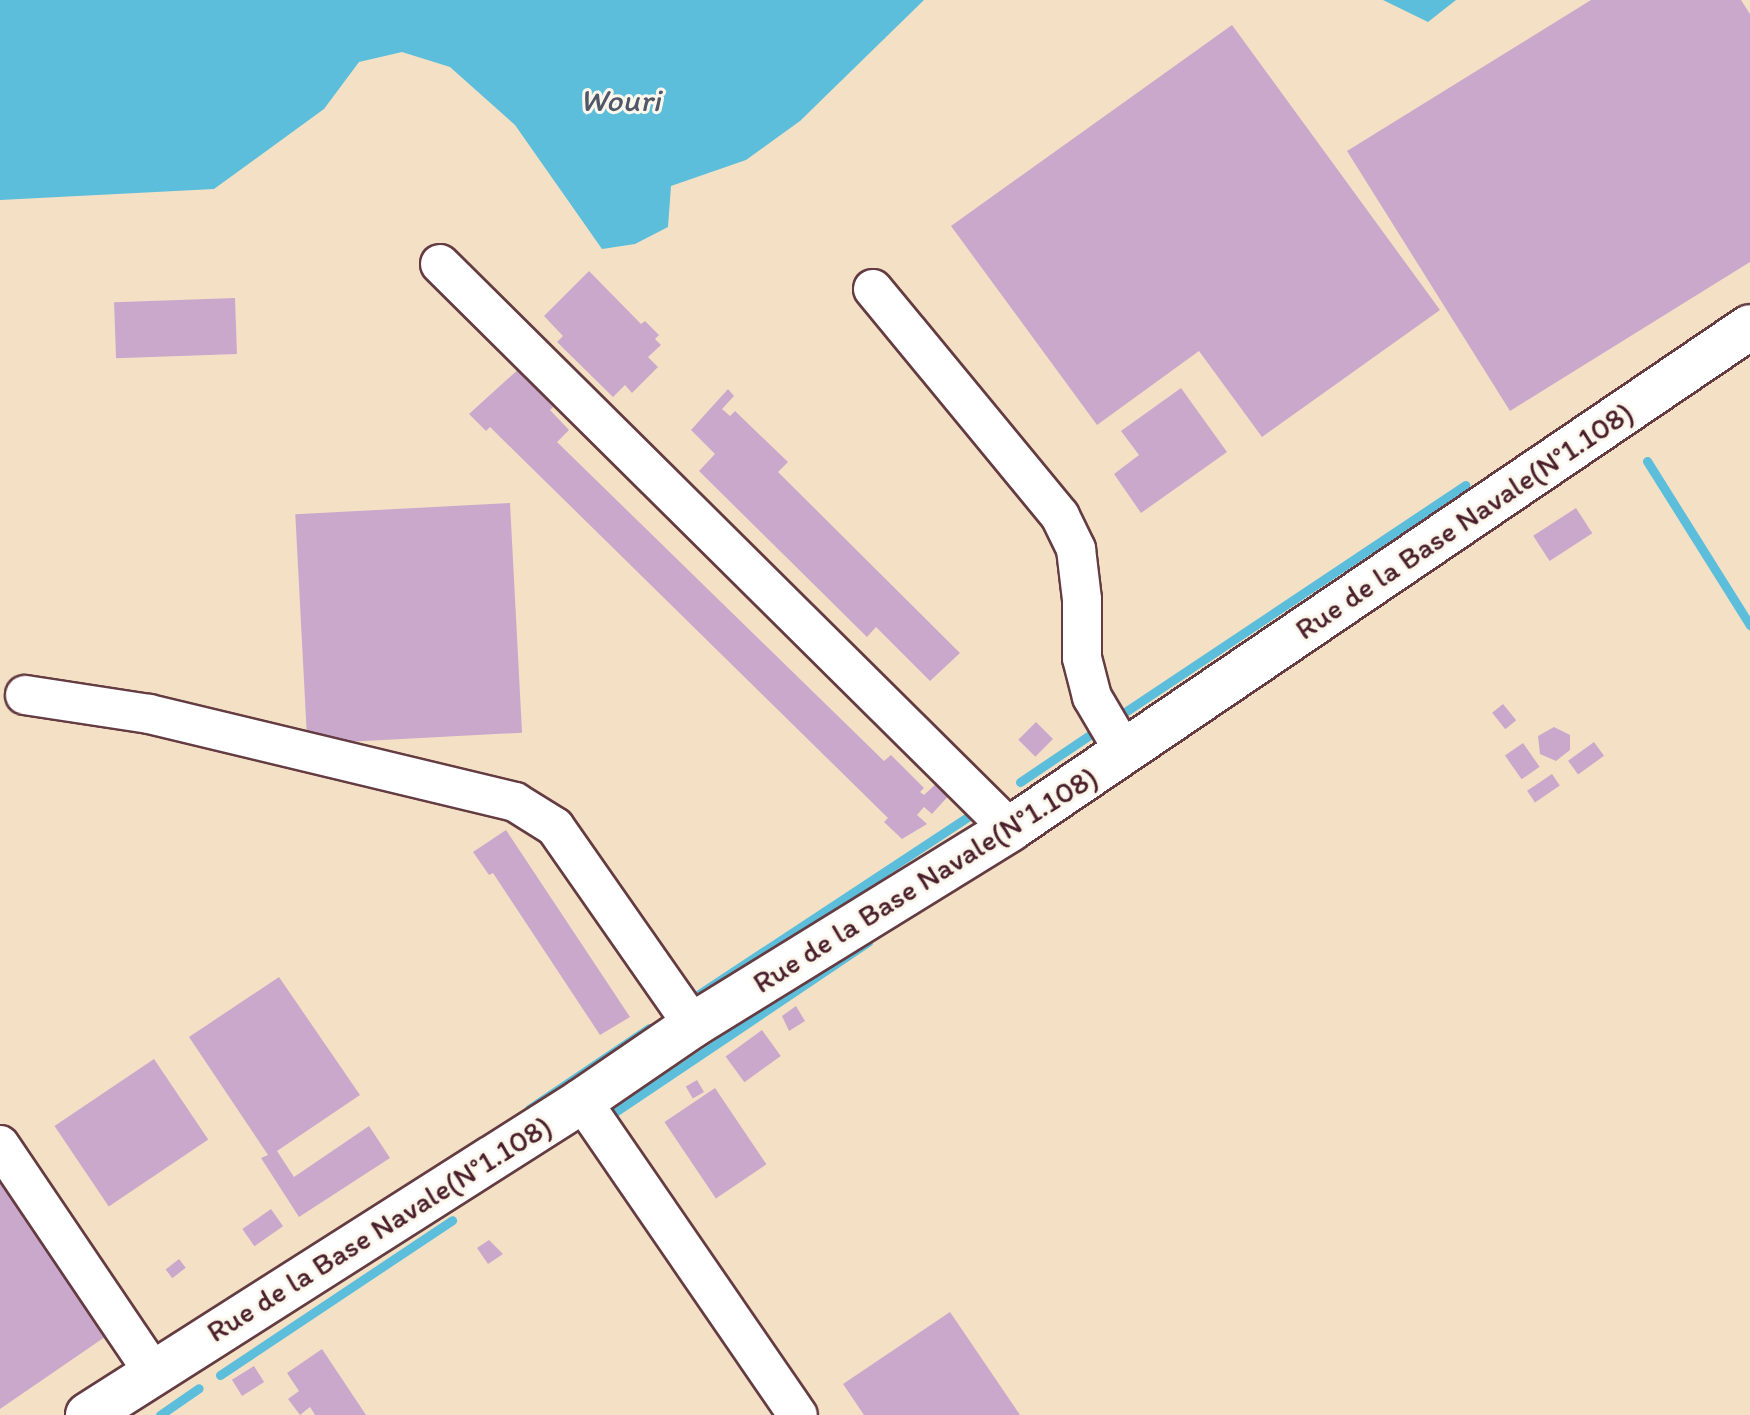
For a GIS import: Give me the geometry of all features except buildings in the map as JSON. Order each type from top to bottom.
[{"type":"main road","name":"Rue de la Base Navale(N°1.108)","points":[[88,1415],[582,1101],[693,1025],[1010,829],[1750,327]]},
{"type":"street","points":[[440,264],[1010,829]]},
{"type":"street","points":[[873,289],[1060,516],[1076,549],[1082,599],[1082,658],[1092,697],[1125,753]]},
{"type":"street","points":[[25,695],[149,714],[515,802],[555,827],[693,1025]]},
{"type":"street","points":[[582,1101],[798,1415]]},
{"type":"street","points":[[0,1145],[153,1372]]},
{"type":"water","name":"Wouri","points":[[0,0],[924,0],[800,121],[746,160],[671,186],[668,227],[635,244],[602,249],[515,125],[450,67],[402,52],[359,62],[324,109],[214,189],[0,200]]},
{"type":"water","points":[[1383,0],[1456,0],[1428,22]]},
{"type":"waterway","points":[[1647,461],[1750,625]]},
{"type":"waterway","points":[[1116,718],[1466,485]]},
{"type":"waterway","points":[[1020,782],[1100,728]]},
{"type":"waterway","points":[[696,996],[970,815]]},
{"type":"waterway","points":[[615,1112],[868,942]]},
{"type":"waterway","points":[[529,1109],[649,1028]]},
{"type":"waterway","points":[[220,1375],[452,1220]]},
{"type":"waterway","points":[[160,1415],[199,1388]]}]
